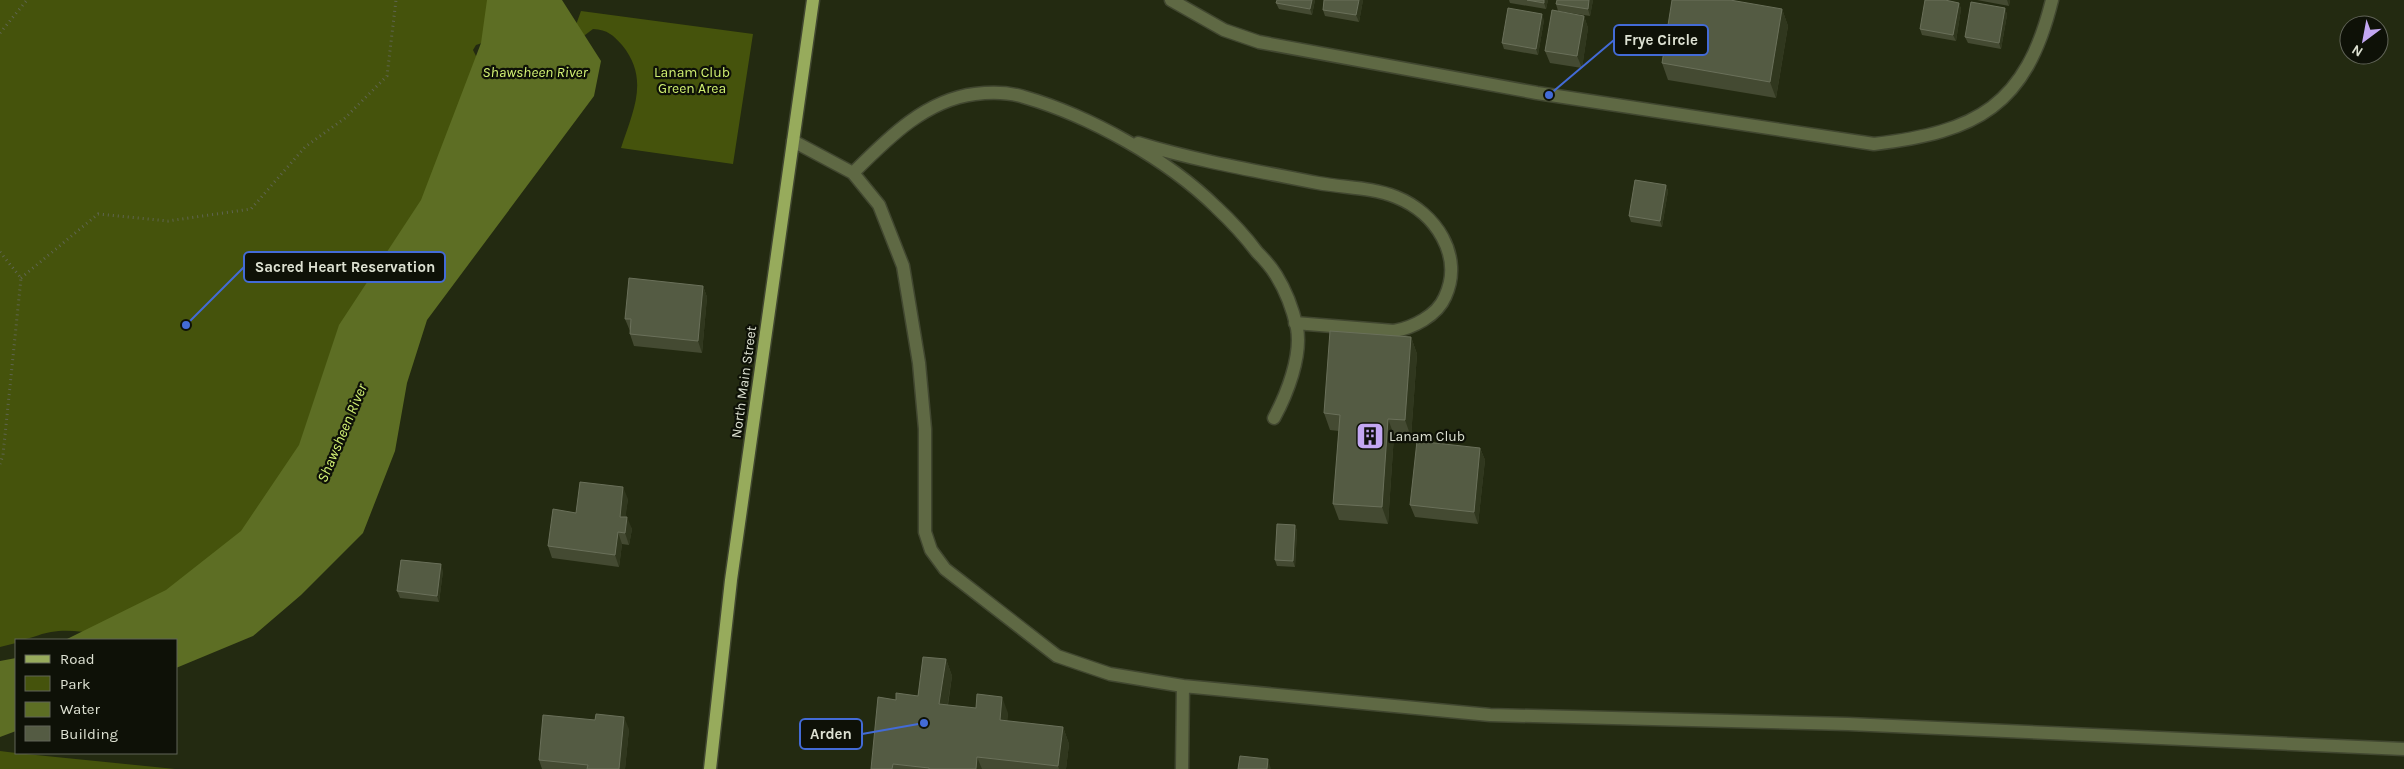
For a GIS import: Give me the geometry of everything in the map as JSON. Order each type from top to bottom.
[{"type":"main road","name":"North Main Street","points":[[710,769],[731,580],[814,0]]},
{"type":"street","points":[[1171,0],[1224,30],[1259,42],[1537,93],[1874,144],[1913,139],[1938,133],[1964,125],[1990,111],[2008,94],[2024,74],[2045,27],[2052,0]]},
{"type":"street","points":[[854,173],[887,139],[918,116],[943,103],[972,95],[999,92],[1023,96],[1089,123],[1116,137],[1173,171],[1216,206],[1276,274],[1286,296],[1297,330],[1295,365],[1285,399],[1274,418]]},
{"type":"street","points":[[1116,137],[1191,159],[1327,184],[1367,189],[1398,198],[1421,213],[1443,235],[1451,256],[1452,275],[1445,297],[1439,308],[1408,328],[1394,331],[1295,323]]},
{"type":"street","points":[[793,141],[854,173],[879,205],[903,266],[919,364],[925,429],[925,532],[931,550],[945,569],[1057,656],[1110,674],[1183,686],[1490,715],[1848,724],[2404,749]]},
{"type":"street","points":[[1182,769],[1183,686]]},
{"type":"path","points":[[0,33],[27,0]]},
{"type":"path","points":[[0,464],[3,455],[22,278],[98,214],[168,221],[251,208],[306,147],[345,118],[387,76],[396,0]]},
{"type":"path","points":[[0,252],[22,278]]},
{"type":"green space","points":[[0,0],[521,0],[488,41],[476,45],[473,50],[479,62],[475,105],[264,534],[98,633],[57,631],[26,639],[15,639],[15,643],[0,647]]},
{"type":"green space","name":"Lanam Club Green Area","points":[[581,11],[753,34],[733,164],[621,148],[634,108],[637,83],[635,70],[622,45],[610,34],[593,29],[577,41],[572,36]]},
{"type":"green space","points":[[0,751],[175,769],[0,769]]},
{"type":"water","name":"Shawsheen River","points":[[487,0],[562,0],[601,61],[594,96],[427,320],[407,383],[395,451],[363,533],[301,595],[253,636],[178,667],[178,639],[67,639],[166,590],[241,531],[299,445],[339,325],[421,200],[481,43]]},
{"type":"water","points":[[15,658],[15,731],[0,737],[0,661]]},
{"type":"building","points":[[1277,0],[1312,0],[1310,9],[1276,3]]},
{"type":"building","points":[[1324,0],[1359,0],[1356,15],[1323,10]]},
{"type":"building","points":[[1527,0],[1544,0],[1544,3]]},
{"type":"building","points":[[1557,0],[1589,0],[1588,9],[1556,4]]},
{"type":"building","points":[[1672,0],[1730,0],[1782,9],[1770,82],[1662,63]]},
{"type":"building","points":[[1925,0],[1945,0],[1959,3],[1953,35],[1920,29]]},
{"type":"building","points":[[1971,2],[2005,8],[1999,43],[1965,37]]},
{"type":"building","points":[[1508,8],[1542,14],[1536,49],[1502,43]]},
{"type":"building","points":[[1552,10],[1584,16],[1577,56],[1545,51]]},
{"type":"building","points":[[1635,180],[1666,185],[1660,221],[1629,216]]},
{"type":"building","points":[[629,278],[703,286],[698,341],[630,334],[631,319],[625,319]]},
{"type":"building","name":"Lanam Club","points":[[1330,331],[1411,337],[1405,420],[1388,419],[1382,507],[1333,504],[1340,415],[1324,413]]},
{"type":"building","points":[[1417,441],[1480,448],[1474,512],[1410,505]]},
{"type":"building","points":[[580,482],[623,487],[620,517],[627,517],[625,533],[618,532],[615,555],[548,546],[553,509],[576,513]]},
{"type":"building","points":[[1277,524],[1295,525],[1293,561],[1275,560]]},
{"type":"building","points":[[401,560],[441,564],[437,596],[397,591]]},
{"type":"building","points":[[923,657],[946,659],[939,704],[976,708],[977,694],[1002,697],[1000,720],[1063,727],[1058,766],[977,757],[976,769],[929,769],[893,764],[892,769],[871,769],[878,697],[896,700],[896,693],[918,696]]},
{"type":"building","points":[[596,714],[624,717],[619,769],[587,769],[588,765],[539,760],[543,715],[595,720]]},
{"type":"building","points":[[1240,756],[1268,759],[1267,769],[1238,769]]},
{"type":"place","name":"Frye Circle","points":[[1549,95]]},
{"type":"place","name":"Sacred Heart Reservation","points":[[186,325]]},
{"type":"place","name":"Lanam Club","points":[[1370,436]]},
{"type":"place","name":"Arden","points":[[924,723]]}]
